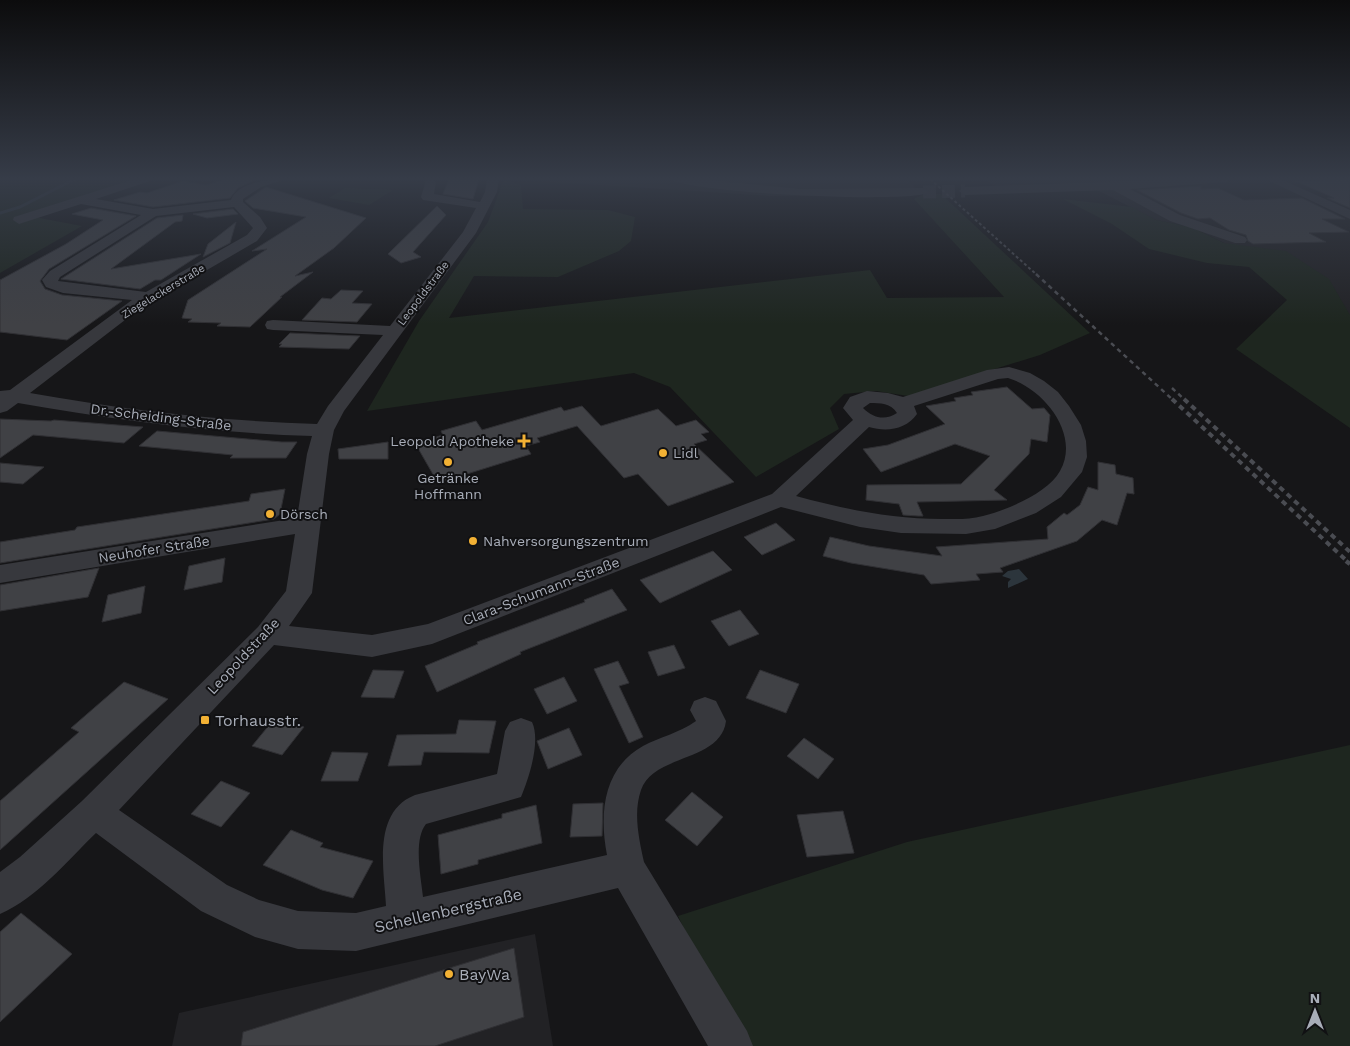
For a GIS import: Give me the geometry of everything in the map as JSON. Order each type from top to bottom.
[{"type":"street","points":[[129,228],[55,274],[50,280],[51,284],[63,288],[148,297]]},
{"type":"street","name":"Ziegelackerstraße","points":[[5,399],[148,297],[232,252],[252,238],[260,228]]},
{"type":"street","name":"Leopoldstraße","points":[[0,895],[33,869],[94,812],[268,634],[299,593],[318,454],[324,430],[335,410],[471,228]]},
{"type":"street","points":[[1204,228],[1240,240]]},
{"type":"street","name":"Leopoldstraße","points":[[273,325],[395,331]]},
{"type":"street","name":"Clara-Schumann-Straße","points":[[268,634],[372,646],[432,634],[780,499],[865,420],[889,424],[901,421],[907,414],[906,408],[901,404],[994,374],[1010,373],[1028,380],[1046,392],[1063,411],[1075,433],[1076,454],[1072,471],[1058,488],[1034,505],[1007,516],[973,526],[931,527],[890,525],[849,518],[780,499]]},
{"type":"street","name":"Dr.-Scheiding-Straße","points":[[5,399],[138,416],[273,429],[324,430]]},
{"type":"street","name":"Neuhofer Straße","points":[[0,574],[308,524]]},
{"type":"street","points":[[705,710],[711,721],[710,728],[698,738],[654,756],[637,767],[627,780],[621,805],[620,835],[627,868],[732,1046]]},
{"type":"street","points":[[406,920],[402,862],[403,826],[415,811],[510,786],[521,730]]},
{"type":"street","name":"Schellenbergstraße","points":[[94,812],[214,898],[255,918],[298,930],[356,932],[627,868]]},
{"type":"shaded area","points":[[0,228],[79,228],[0,273]]},
{"type":"shaded area","points":[[484,228],[633,228],[631,241],[619,251],[558,277],[474,276],[449,318],[870,270],[887,298],[1004,297],[940,228],[977,228],[1090,333],[1040,355],[908,396],[876,391],[844,394],[830,408],[839,429],[756,477],[670,387],[634,373],[367,411],[419,321]]},
{"type":"shaded area","points":[[1118,228],[1193,228],[1224,243],[1286,251],[1329,279],[1350,315],[1350,428],[1236,349],[1287,300],[1249,267],[1207,263],[1149,249]]},
{"type":"shaded area","points":[[1193,228],[1350,228],[1350,345],[1224,243]]},
{"type":"shaded area","points":[[1019,569],[1028,579],[1008,588],[1008,582],[1011,579],[1002,576],[1008,571]]},
{"type":"shaded area","points":[[1350,745],[1350,1046],[740,1046],[678,916],[907,842]]},
{"type":"shaded area","name":"BayWa","points":[[535,934],[553,1046],[172,1046],[179,1013]]},
{"type":"building","points":[[91,228],[117,228],[49,269],[40,281],[45,289],[62,295],[122,301],[67,340],[0,332],[0,280],[66,244]]},
{"type":"building","points":[[142,228],[167,228],[111,269],[201,254],[161,280],[155,280],[140,289],[61,279]]},
{"type":"building","points":[[229,228],[234,228],[230,243],[203,257],[208,244]]},
{"type":"building","points":[[289,228],[356,228],[334,248],[295,276],[313,272],[280,297],[282,297],[250,327],[217,326],[221,323],[188,322],[192,319],[182,318],[188,300],[267,249],[252,251]]},
{"type":"building","points":[[415,228],[435,228],[413,252],[421,257],[401,263],[388,254]]},
{"type":"building","points":[[1226,228],[1340,228],[1349,232],[1309,233],[1326,242],[1253,244],[1248,241],[1246,235]]},
{"type":"building","points":[[341,290],[363,291],[352,303],[372,304],[357,322],[302,320],[322,298],[331,299]]},
{"type":"building","points":[[290,333],[360,336],[349,349],[279,347],[282,344],[279,344]]},
{"type":"building","points":[[1007,387],[1032,409],[1044,408],[1050,415],[1047,442],[1031,439],[1029,454],[994,490],[1007,500],[917,502],[923,516],[918,516],[903,515],[899,504],[866,500],[867,485],[961,484],[990,456],[955,444],[881,472],[863,449],[888,445],[945,424],[926,406],[956,401],[954,398],[973,395],[971,392]]},
{"type":"building","points":[[582,406],[601,426],[658,409],[676,426],[696,420],[709,432],[701,434],[707,440],[694,444],[734,482],[668,506],[638,474],[624,478],[577,426],[537,438],[540,442],[526,446],[531,454],[438,483],[415,443],[443,435],[441,431],[476,421],[482,430],[561,407],[564,411]]},
{"type":"building","points":[[0,419],[54,420],[143,427],[124,443],[33,435],[0,458]]},
{"type":"building","points":[[157,431],[297,442],[286,458],[230,458],[233,455],[139,446]]},
{"type":"building","points":[[388,442],[388,459],[339,459],[338,449]]},
{"type":"building","points":[[1098,462],[1115,465],[1116,474],[1133,478],[1134,494],[1127,493],[1117,525],[1102,520],[1077,541],[1000,568],[1003,572],[976,574],[980,580],[931,584],[924,575],[851,563],[823,556],[830,537],[869,546],[942,556],[936,547],[1048,539],[1047,527],[1064,513],[1067,515],[1080,505],[1088,487],[1098,490]]},
{"type":"building","points":[[0,463],[44,467],[23,484],[0,482]]},
{"type":"building","points":[[285,489],[280,514],[274,519],[0,563],[0,542],[75,530],[77,527],[249,501],[251,494]]},
{"type":"building","points":[[776,523],[795,540],[762,555],[744,537]]},
{"type":"building","points":[[713,551],[732,570],[660,603],[640,580]]},
{"type":"building","points":[[225,558],[222,582],[184,590],[189,566]]},
{"type":"building","points":[[99,568],[88,597],[0,611],[0,585]]},
{"type":"building","points":[[145,586],[141,613],[102,622],[108,595]]},
{"type":"building","points":[[612,589],[627,610],[520,652],[521,654],[437,692],[425,666],[478,644],[477,642],[585,602],[584,600]]},
{"type":"building","points":[[740,610],[759,634],[729,646],[711,621]]},
{"type":"building","points":[[674,645],[685,668],[658,676],[648,652]]},
{"type":"building","points":[[618,661],[629,683],[619,686],[643,737],[629,743],[594,669]]},
{"type":"building","points":[[373,670],[404,671],[394,698],[361,697]]},
{"type":"building","points":[[760,670],[799,684],[786,713],[746,698]]},
{"type":"building","points":[[564,677],[577,701],[547,714],[534,689]]},
{"type":"building","points":[[124,682],[168,699],[0,850],[0,801],[79,732],[71,728]]},
{"type":"building","points":[[275,718],[304,727],[282,755],[252,746]]},
{"type":"building","points":[[459,720],[496,721],[489,753],[424,752],[421,765],[388,766],[397,735],[456,734]]},
{"type":"building","points":[[569,728],[582,755],[548,769],[537,741]]},
{"type":"building","points":[[804,738],[834,759],[818,779],[787,756]]},
{"type":"building","points":[[332,752],[368,753],[358,781],[321,781]]},
{"type":"building","points":[[221,781],[250,793],[221,827],[191,814]]},
{"type":"building","points":[[692,792],[723,817],[697,846],[665,820]]},
{"type":"building","points":[[603,803],[602,836],[570,837],[573,804]]},
{"type":"building","points":[[536,805],[542,843],[478,860],[478,864],[441,874],[438,835],[502,818],[502,814]]},
{"type":"building","points":[[843,811],[854,853],[807,857],[797,815]]},
{"type":"building","points":[[291,830],[323,843],[320,847],[373,861],[353,898],[322,890],[263,865]]},
{"type":"building","points":[[21,913],[72,954],[0,1022],[0,932]]},
{"type":"building","points":[[514,948],[524,1017],[435,1046],[241,1046],[243,1032]]},
{"type":"railway","points":[[984,228],[1037,275]]},
{"type":"railway","points":[[1036,274],[1173,400]]},
{"type":"railway","points":[[1172,388],[1185,400]]},
{"type":"railway","points":[[1172,399],[1348,562]]},
{"type":"railway","points":[[1184,399],[1350,552]]},
{"type":"railway","points":[[1346,561],[1350,564]]},
{"type":"place","name":"Leopold Apotheke","points":[[524,441]]},
{"type":"place","name":"Lidl","points":[[663,453]]},
{"type":"place","name":"Getränke Hoffmann","points":[[448,462]]},
{"type":"place","name":"Dörsch","points":[[270,514]]},
{"type":"place","name":"Nahversorgungszentrum","points":[[473,541]]},
{"type":"place","name":"Torhausstr.","points":[[205,720]]},
{"type":"place","name":"BayWa","points":[[449,974]]}]
